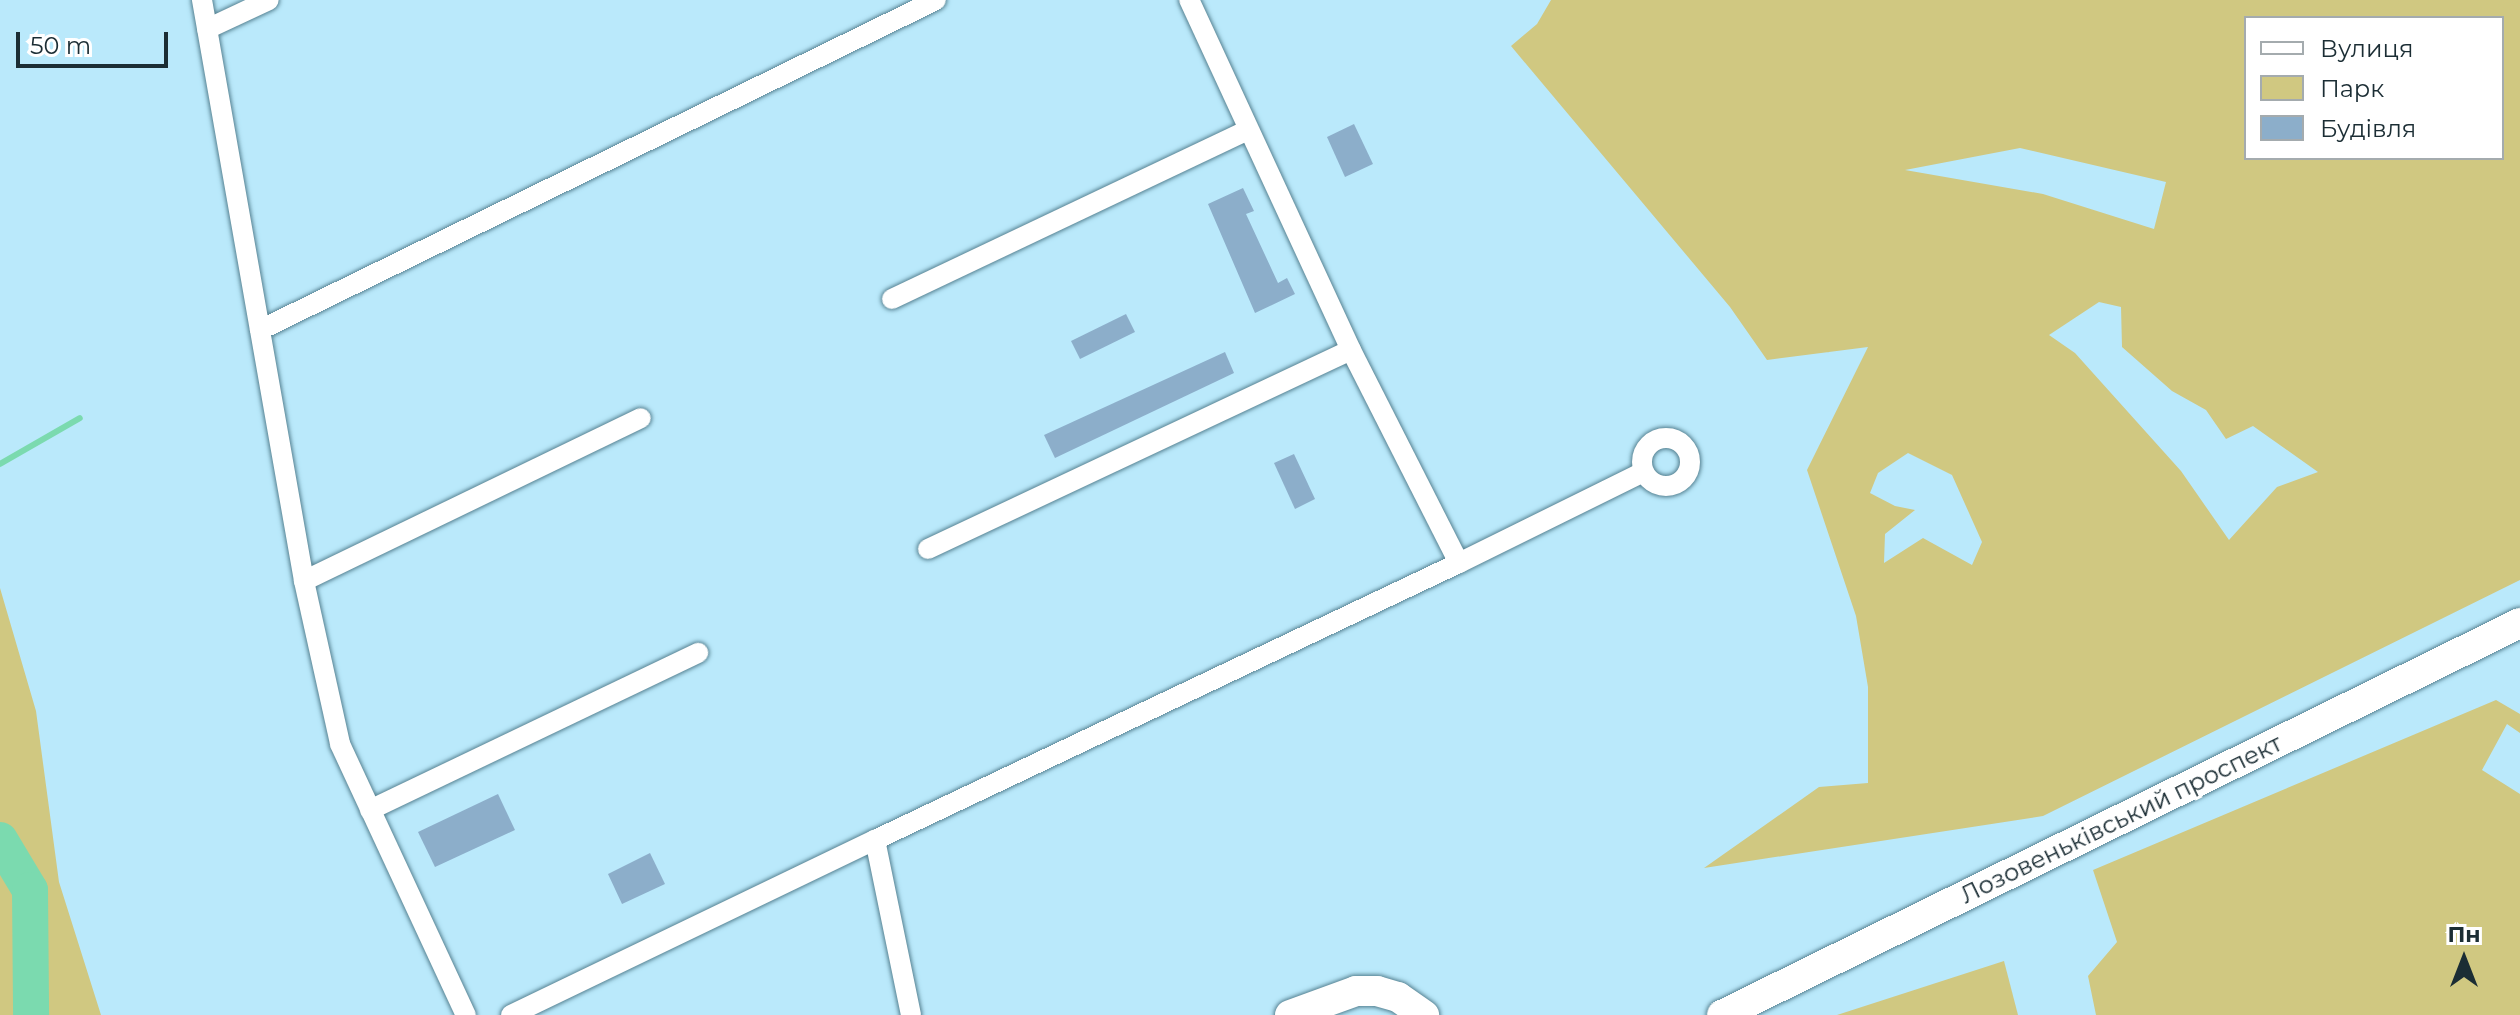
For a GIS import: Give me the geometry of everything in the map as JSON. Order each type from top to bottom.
[{"type":"highway","name":"Лозовеньківський проспект","points":[[1722,1015],[2520,623]]},
{"type":"highway","points":[[1290,1015],[1335,996],[1377,991],[1398,997],[1424,1015]]},
{"type":"street","points":[[202,0],[304,581],[340,744],[466,1015]]},
{"type":"street","points":[[207,29],[269,0]]},
{"type":"street","points":[[260,330],[936,0]]},
{"type":"street","points":[[1189,0],[1351,350],[1459,563]]},
{"type":"street","points":[[892,299],[1248,130]]},
{"type":"street","points":[[928,549],[1351,350]]},
{"type":"street","points":[[304,581],[641,418]]},
{"type":"street","points":[[511,1015],[1459,563],[1643,472]]},
{"type":"street","points":[[370,810],[698,653]]},
{"type":"street","points":[[875,840],[911,1015]]},
{"type":"green space","points":[[1551,0],[2520,0],[2520,580],[2043,816],[1704,868],[1819,787],[1868,783],[1868,687],[1856,616],[1807,470],[1868,347],[1767,360],[1730,307],[1511,46],[1537,24]],"holes":[[[2020,148],[2166,182],[2154,229],[2043,194],[1905,170]],[[2099,302],[2121,307],[2122,347],[2172,391],[2206,410],[2226,439],[2253,426],[2318,472],[2277,487],[2229,540],[2181,471],[2075,353],[2049,335]],[[1908,453],[1952,475],[1982,542],[1972,565],[1923,538],[1884,563],[1885,534],[1915,510],[1895,506],[1870,493],[1878,473]]]},
{"type":"green space","points":[[0,588],[36,711],[59,882],[101,1015],[0,1015]]},
{"type":"green space","points":[[2496,700],[2520,714],[2520,733],[2507,724],[2482,770],[2520,794],[2520,1015],[2096,1015],[2088,976],[2117,942],[2093,870]]},
{"type":"green space","points":[[2004,961],[2018,1015],[1837,1015]]},
{"type":"building","points":[[1354,124],[1373,164],[1345,177],[1327,137]]},
{"type":"building","points":[[1243,188],[1254,211],[1246,214],[1278,283],[1287,278],[1295,294],[1255,313],[1208,204]]},
{"type":"building","points":[[1126,314],[1135,332],[1080,359],[1071,341]]},
{"type":"building","points":[[1225,352],[1234,373],[1055,458],[1044,435]]},
{"type":"building","points":[[1294,454],[1315,499],[1295,509],[1274,463]]},
{"type":"building","points":[[498,794],[515,830],[435,867],[418,832]]},
{"type":"building","points":[[650,853],[665,884],[622,904],[608,874]]},
{"type":"waterway","points":[[0,464],[80,418]]},
{"type":"waterway","points":[[0,840],[30,890],[31,1015]]}]
